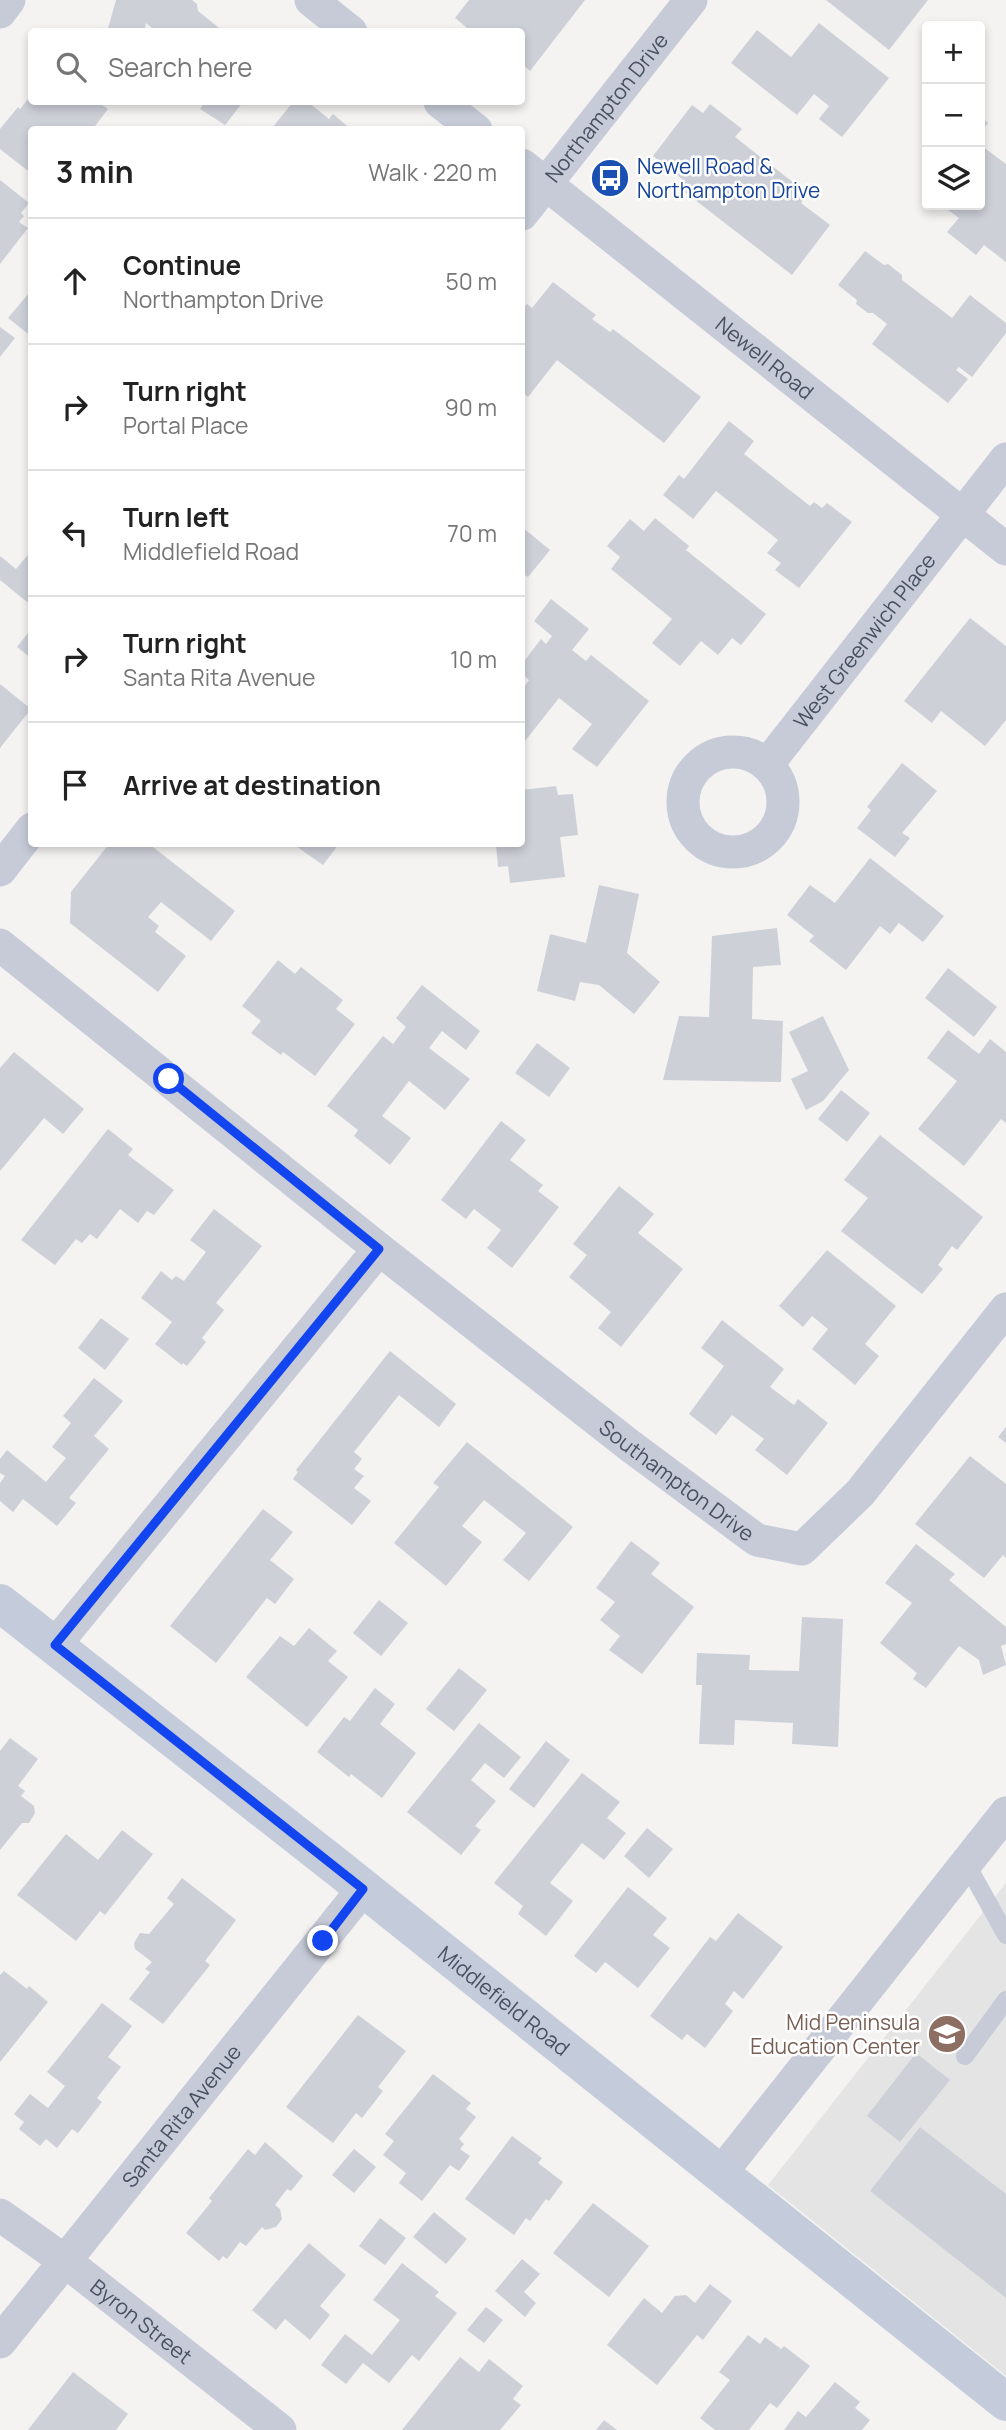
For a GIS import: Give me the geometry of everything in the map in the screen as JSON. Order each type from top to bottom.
[{"type":"main road","name":"Middlefield Road","points":[[0,1603],[1006,2402]]},
{"type":"street","points":[[0,12],[9,0]]},
{"type":"street","points":[[311,0],[346,28]]},
{"type":"street","name":"Northampton Drive","points":[[525,203],[533,175],[691,0]]},
{"type":"street","points":[[444,105],[470,126]]},
{"type":"street","name":"Newell Road","points":[[533,175],[1006,550]]},
{"type":"street","name":"West Greenwich Place","points":[[767,765],[1006,459]]},
{"type":"street","points":[[0,870],[28,834]]},
{"type":"street","points":[[0,945],[379,1249],[55,1645]]},
{"type":"street","name":"Southampton Drive","points":[[379,1249],[629,1445],[757,1540],[802,1549],[860,1493],[1006,1309]]},
{"type":"street","points":[[721,2173],[1006,1813]]},
{"type":"street","name":"Santa Rita Avenue","points":[[0,2342],[363,1889]]},
{"type":"street","name":"Byron Street","points":[[0,2216],[65,2261],[280,2430]]},
{"type":"lane","points":[[966,1863],[1006,1935]]},
{"type":"lane","points":[[965,2056],[1006,2000]]},
{"type":"shaded area","name":"Mid Peninsula Education Center","points":[[1006,1883],[1006,2376],[768,2185]]},
{"type":"building","points":[[116,0],[192,0],[197,4],[198,11],[219,28],[152,28],[146,23],[145,28],[108,28]]},
{"type":"building","points":[[469,0],[585,0],[530,71],[525,67],[525,28],[467,28],[455,18]]},
{"type":"building","points":[[826,0],[928,0],[889,50]]},
{"type":"building","points":[[819,23],[889,78],[842,137],[819,119],[829,106],[814,94],[797,115],[731,63],[757,30],[791,57]]},
{"type":"building","points":[[28,99],[28,105],[102,105],[108,109],[95,126],[28,126],[28,171],[0,149],[0,129],[18,107],[20,109]]},
{"type":"building","points":[[710,104],[742,129],[735,137],[808,194],[801,203],[830,225],[792,275],[677,186],[682,179],[653,156],[692,105],[703,113]]},
{"type":"building","points":[[203,105],[241,105],[225,125],[200,109]]},
{"type":"building","points":[[291,105],[312,105],[329,119],[333,114],[347,126],[274,126]]},
{"type":"building","points":[[985,148],[1006,164],[1006,262],[984,245],[976,255],[947,232],[959,218],[948,210],[985,210]]},
{"type":"building","points":[[0,180],[28,202],[19,222],[28,228],[0,264]]},
{"type":"building","points":[[865,251],[884,265],[888,264],[902,275],[902,280],[952,318],[970,295],[1006,323],[1006,333],[972,377],[959,367],[956,370],[968,379],[948,403],[872,344],[887,324],[856,304],[857,300],[838,285]]},
{"type":"building","points":[[553,282],[596,315],[592,319],[610,332],[613,329],[701,397],[664,443],[557,360],[528,397],[525,394],[525,307],[527,304],[532,308]]},
{"type":"building","points":[[28,294],[28,334],[8,318]]},
{"type":"building","points":[[0,327],[15,338],[0,357]]},
{"type":"building","points":[[729,421],[754,441],[744,454],[810,506],[814,502],[822,508],[827,503],[852,522],[799,588],[775,570],[781,563],[767,553],[778,540],[716,491],[693,519],[663,495],[679,475],[684,479]]},
{"type":"building","points":[[655,518],[689,546],[686,550],[766,614],[741,645],[732,638],[718,655],[701,641],[680,666],[652,643],[672,619],[611,569],[620,557],[607,546],[630,519],[644,531]]},
{"type":"building","points":[[525,529],[550,550],[528,577],[525,575]]},
{"type":"building","points":[[28,555],[28,603],[0,580],[0,556],[16,569]]},
{"type":"building","points":[[551,599],[589,629],[572,650],[586,661],[591,655],[649,701],[597,767],[572,749],[592,724],[559,698],[525,741],[525,686],[529,680],[525,677],[525,660],[541,639],[546,644],[552,636],[534,621]]},
{"type":"building","points":[[970,618],[1006,646],[1006,720],[985,746],[941,711],[932,723],[904,701]]},
{"type":"building","points":[[28,633],[28,656],[17,647]]},
{"type":"building","points":[[0,684],[28,707],[28,713],[0,748]]},
{"type":"building","points":[[902,763],[937,791],[902,833],[910,838],[895,857],[857,828],[871,810],[867,807]]},
{"type":"building","points":[[556,786],[558,795],[573,794],[578,835],[560,837],[565,877],[510,883],[508,866],[498,867],[496,847],[525,847],[525,790]]},
{"type":"building","points":[[107,847],[153,847],[235,911],[211,941],[161,902],[148,917],[159,926],[155,932],[186,956],[158,992],[70,923],[71,892]]},
{"type":"building","points":[[297,847],[337,847],[323,865]]},
{"type":"building","points":[[870,858],[944,916],[923,942],[899,923],[890,934],[880,926],[846,970],[809,941],[814,936],[787,915],[810,885],[835,903]]},
{"type":"building","points":[[599,885],[639,894],[627,953],[660,982],[634,1014],[599,985],[580,982],[575,1001],[537,991],[550,934],[586,943]]},
{"type":"building","points":[[777,928],[781,965],[753,967],[752,1019],[783,1021],[781,1082],[663,1080],[679,1016],[709,1017],[712,936]]},
{"type":"building","points":[[278,960],[295,974],[301,967],[343,1000],[336,1009],[355,1024],[315,1076],[251,1033],[261,1021],[242,1006]]},
{"type":"building","points":[[948,968],[997,1007],[974,1037],[925,998]]},
{"type":"building","points":[[422,985],[480,1031],[466,1050],[442,1031],[429,1048],[470,1079],[445,1110],[409,1081],[382,1116],[411,1138],[390,1165],[354,1136],[358,1130],[327,1106],[383,1036],[393,1044],[406,1027],[396,1018]]},
{"type":"building","points":[[823,1016],[849,1070],[823,1101],[806,1110],[791,1079],[808,1071],[789,1032]]},
{"type":"building","points":[[948,1030],[979,1054],[990,1039],[1006,1052],[1006,1123],[1001,1119],[964,1166],[918,1129],[957,1081],[927,1058]]},
{"type":"building","points":[[537,1043],[570,1068],[549,1097],[515,1073]]},
{"type":"building","points":[[14,1052],[84,1109],[63,1134],[44,1118],[0,1171],[0,1068]]},
{"type":"building","points":[[841,1090],[870,1113],[847,1142],[818,1119]]},
{"type":"building","points":[[501,1121],[526,1140],[510,1160],[543,1185],[538,1191],[559,1207],[512,1268],[487,1248],[501,1230],[474,1209],[466,1219],[441,1200]]},
{"type":"building","points":[[108,1129],[133,1149],[128,1155],[174,1190],[154,1215],[147,1211],[138,1223],[120,1209],[97,1239],[90,1234],[82,1243],[76,1239],[55,1265],[21,1240]]},
{"type":"building","points":[[880,1135],[983,1217],[957,1250],[952,1246],[938,1265],[943,1269],[922,1294],[841,1231],[868,1198],[844,1180]]},
{"type":"building","points":[[619,1186],[654,1214],[638,1233],[683,1269],[621,1347],[598,1328],[611,1312],[569,1277],[587,1255],[573,1244]]},
{"type":"building","points":[[214,1209],[262,1246],[216,1303],[224,1310],[202,1338],[206,1342],[187,1366],[155,1344],[172,1322],[141,1298],[161,1271],[172,1280],[176,1276],[184,1281],[206,1252],[190,1240]]},
{"type":"building","points":[[827,1250],[896,1306],[865,1344],[879,1356],[855,1385],[812,1349],[828,1329],[812,1316],[803,1327],[779,1306]]},
{"type":"building","points":[[101,1318],[129,1339],[105,1370],[78,1348]]},
{"type":"building","points":[[722,1320],[784,1369],[770,1387],[794,1405],[798,1399],[828,1423],[787,1475],[755,1450],[764,1439],[732,1415],[716,1435],[689,1414],[724,1366],[701,1348]]},
{"type":"building","points":[[390,1351],[456,1404],[439,1427],[399,1395],[354,1452],[362,1459],[354,1469],[364,1476],[354,1488],[371,1501],[352,1525],[293,1479],[298,1472],[296,1470]]},
{"type":"building","points":[[94,1378],[123,1401],[94,1436],[109,1449],[69,1498],[76,1503],[57,1526],[23,1499],[13,1512],[0,1501],[0,1483],[5,1476],[0,1473],[0,1459],[7,1450],[46,1482],[66,1458],[52,1447],[71,1423],[63,1416]]},
{"type":"building","points":[[1006,1427],[1006,1443],[998,1437]]},
{"type":"building","points":[[467,1442],[573,1527],[529,1581],[503,1560],[526,1533],[484,1500],[462,1526],[482,1542],[446,1586],[394,1543],[439,1487],[433,1483]]},
{"type":"building","points":[[970,1456],[1006,1484],[1006,1558],[1003,1555],[984,1578],[915,1524]]},
{"type":"building","points":[[263,1509],[293,1532],[270,1560],[294,1579],[275,1604],[267,1598],[216,1663],[170,1626]]},
{"type":"building","points":[[631,1541],[660,1563],[651,1574],[694,1607],[642,1674],[609,1650],[620,1636],[600,1620],[615,1602],[596,1588]]},
{"type":"building","points":[[916,1544],[955,1574],[949,1580],[1006,1627],[1006,1644],[1001,1646],[1006,1665],[983,1675],[979,1660],[959,1646],[926,1688],[913,1679],[917,1673],[880,1643],[912,1603],[885,1583]]},
{"type":"building","points":[[379,1600],[408,1623],[381,1656],[353,1633]]},
{"type":"building","points":[[802,1617],[843,1619],[838,1747],[792,1744],[793,1723],[735,1720],[734,1745],[699,1744],[702,1685],[696,1685],[697,1653],[750,1655],[749,1670],[799,1671]]},
{"type":"building","points":[[309,1628],[337,1651],[328,1661],[348,1677],[307,1727],[246,1677],[280,1636],[294,1646]]},
{"type":"building","points":[[459,1668],[487,1690],[454,1731],[426,1709]]},
{"type":"building","points":[[375,1688],[395,1704],[380,1724],[416,1753],[382,1798],[317,1752],[344,1717],[350,1721]]},
{"type":"building","points":[[479,1723],[521,1757],[504,1778],[485,1763],[471,1780],[496,1801],[475,1826],[481,1830],[461,1855],[407,1812]]},
{"type":"building","points":[[10,1738],[38,1759],[18,1786],[25,1791],[21,1796],[34,1806],[35,1813],[29,1823],[22,1823],[0,1850],[0,1751]]},
{"type":"building","points":[[546,1741],[570,1760],[534,1808],[509,1789]]},
{"type":"building","points":[[582,1773],[620,1802],[607,1818],[626,1833],[604,1860],[582,1843],[550,1883],[573,1901],[546,1936],[518,1914],[523,1906],[494,1883]]},
{"type":"building","points":[[647,1828],[673,1849],[649,1878],[624,1856]]},
{"type":"building","points":[[122,1830],[153,1854],[105,1915],[100,1911],[76,1941],[17,1895],[66,1834],[98,1860]]},
{"type":"building","points":[[182,1878],[236,1920],[205,1961],[210,1965],[163,2024],[129,1999],[150,1972],[145,1969],[152,1962],[135,1949],[134,1943],[140,1933],[149,1934],[174,1904],[167,1898]]},
{"type":"building","points":[[628,1887],[667,1918],[653,1935],[670,1948],[638,1988],[605,1962],[596,1973],[574,1956]]},
{"type":"building","points":[[738,1913],[783,1947],[743,1999],[734,1991],[725,2004],[733,2011],[705,2048],[687,2034],[682,2040],[650,2016],[710,1937],[716,1941]]},
{"type":"building","points":[[4,1971],[27,1989],[29,1986],[48,2002],[0,2062],[0,1975]]},
{"type":"building","points":[[102,2003],[132,2026],[108,2057],[121,2067],[97,2098],[102,2102],[78,2133],[72,2129],[57,2148],[46,2139],[40,2146],[19,2129],[24,2122],[14,2114],[30,2094],[48,2108],[65,2086],[47,2072]]},
{"type":"building","points":[[358,2015],[406,2051],[378,2087],[383,2091],[362,2118],[356,2113],[333,2143],[286,2107]]},
{"type":"building","points":[[916,2053],[950,2080],[900,2142],[867,2116]]},
{"type":"building","points":[[433,2074],[471,2103],[466,2109],[476,2117],[459,2139],[464,2144],[460,2149],[470,2156],[459,2171],[450,2165],[422,2201],[399,2183],[406,2173],[383,2155],[394,2141],[385,2134]]},
{"type":"building","points":[[920,2127],[1006,2194],[1006,2298],[870,2191]]},
{"type":"building","points":[[512,2136],[542,2158],[538,2163],[563,2182],[530,2221],[526,2218],[514,2235],[465,2199]]},
{"type":"building","points":[[265,2142],[303,2176],[291,2191],[287,2189],[275,2205],[280,2209],[282,2219],[276,2227],[265,2230],[262,2227],[246,2246],[240,2242],[227,2259],[223,2256],[219,2261],[186,2233],[212,2201],[209,2198],[248,2149],[255,2155]]},
{"type":"building","points":[[354,2149],[376,2167],[354,2193],[332,2175]]},
{"type":"building","points":[[593,2203],[649,2246],[609,2297],[553,2253]]},
{"type":"building","points":[[434,2212],[467,2239],[446,2264],[413,2237]]},
{"type":"building","points":[[380,2218],[406,2238],[385,2265],[359,2246]]},
{"type":"building","points":[[309,2243],[346,2275],[320,2306],[330,2315],[310,2340],[285,2319],[276,2330],[252,2310]]},
{"type":"building","points":[[522,2259],[540,2274],[524,2292],[536,2303],[525,2317],[495,2291]]},
{"type":"building","points":[[402,2263],[439,2292],[435,2296],[457,2313],[419,2361],[412,2355],[389,2383],[363,2363],[346,2384],[321,2365],[345,2334],[372,2355],[400,2320],[373,2300]]},
{"type":"building","points":[[710,2284],[732,2301],[703,2340],[697,2335],[657,2385],[607,2345],[644,2298],[662,2313],[675,2296],[686,2295],[695,2303]]},
{"type":"building","points":[[486,2307],[503,2320],[484,2343],[467,2330]]},
{"type":"building","points":[[748,2335],[760,2344],[765,2337],[781,2349],[784,2346],[810,2366],[777,2408],[770,2403],[749,2430],[715,2430],[700,2418],[730,2380],[719,2372]]},
{"type":"building","points":[[460,2357],[479,2372],[489,2359],[523,2386],[513,2399],[521,2405],[500,2430],[402,2430]]},
{"type":"building","points":[[73,2372],[128,2414],[116,2430],[28,2430]]},
{"type":"building","points":[[835,2382],[860,2402],[855,2408],[870,2420],[862,2430],[784,2430],[798,2411],[806,2417]]},
{"type":"building","points":[[604,2420],[617,2430],[596,2430]]},
{"type":"place","name":"Newell Road & Northampton Drive","points":[[610,178]]},
{"type":"place","name":"Mid Peninsula Education Center","points":[[947,2034]]},
{"type":"route","points":[[169,1079],[379,1249],[55,1645],[363,1889],[323,1941]]}]
